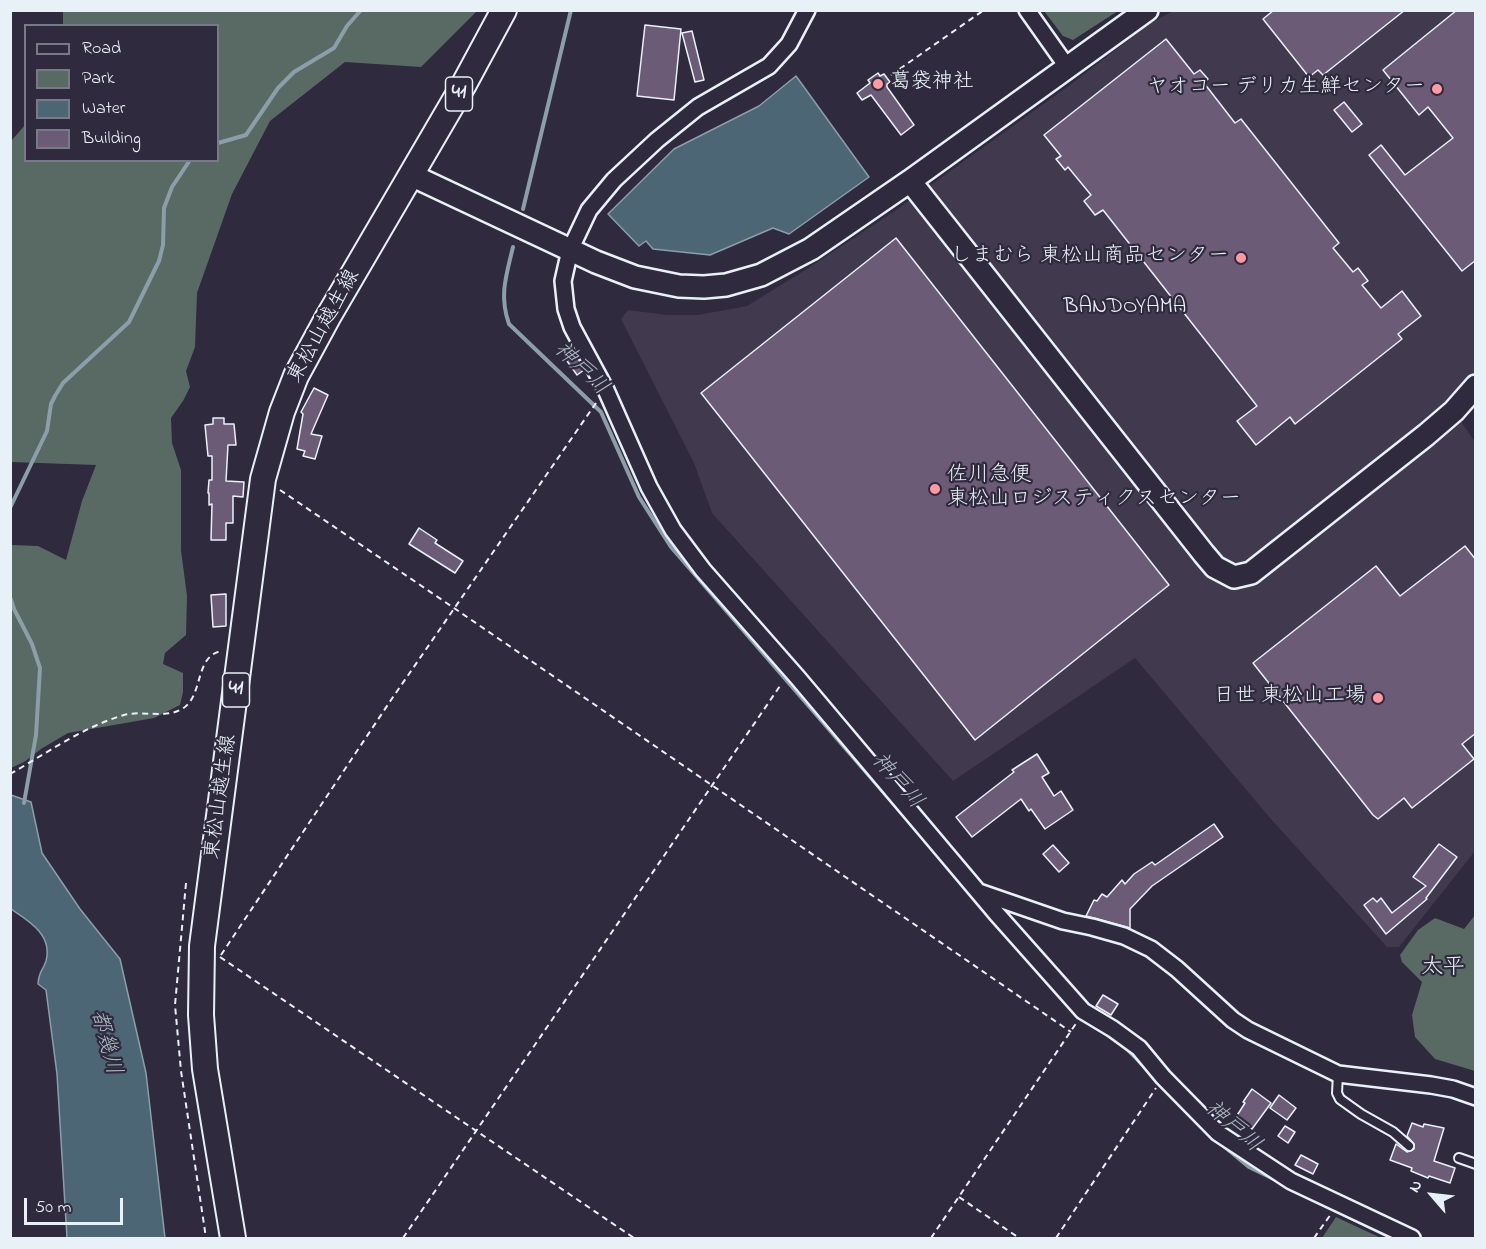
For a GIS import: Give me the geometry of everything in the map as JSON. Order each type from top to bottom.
[{"type":"main road","name":"41","points":[[411,176],[504,10]]},
{"type":"main road","name":"東松山越生線","points":[[233,1239],[205,1069],[201,1015],[202,946],[263,479],[282,412],[296,376],[411,176]]},
{"type":"street","points":[[807,10],[789,44],[769,66],[698,107],[657,140],[614,180],[589,210],[570,250],[562,281],[566,309],[572,327],[606,390],[649,487],[673,530],[702,570],[1083,1011],[1139,1048],[1163,1077],[1218,1133],[1291,1180],[1412,1239]]},
{"type":"street","points":[[1027,10],[1068,68]]},
{"type":"street","points":[[411,176],[570,250],[635,277],[680,286],[726,285],[761,275],[811,249],[910,182],[1147,10]]},
{"type":"street","points":[[910,182],[1204,554],[1215,567],[1234,577],[1251,573],[1426,435],[1454,411],[1476,386]]},
{"type":"street","points":[[979,892],[1063,921],[1124,936],[1151,949],[1177,969],[1233,1020],[1248,1030],[1338,1074],[1431,1084],[1476,1097]]},
{"type":"lane","points":[[1338,1074],[1337,1093],[1340,1099],[1393,1132],[1409,1146]]},
{"type":"lane","points":[[1459,1158],[1476,1164]]},
{"type":"path","points":[[891,75],[984,10]]},
{"type":"path","points":[[606,390],[454,608],[220,957],[634,1239]]},
{"type":"path","points":[[263,479],[1071,1032]]},
{"type":"path","points":[[10,774],[95,725],[127,714],[174,713],[193,699],[204,664],[215,652],[241,649]]},
{"type":"path","points":[[404,1239],[791,671]]},
{"type":"path","points":[[931,1239],[1083,1011]]},
{"type":"path","points":[[1056,1239],[1163,1077]]},
{"type":"path","points":[[959,1197],[1019,1239]]},
{"type":"path","points":[[1314,1239],[1338,1204]]},
{"type":"shaded area","points":[[1173,11],[1475,11],[1475,371],[1449,404],[1475,442],[1475,851],[1399,947],[1387,947],[1270,818],[1135,658],[953,781],[712,513],[694,463],[621,319],[628,310],[667,315],[698,315],[747,306],[896,210],[1074,82],[1149,24]]},
{"type":"green space","points":[[63,11],[477,11],[421,67],[345,62],[270,121],[232,194],[197,293],[195,347],[186,371],[190,387],[171,418],[172,443],[181,470],[181,550],[187,596],[186,635],[165,653],[163,664],[183,673],[180,705],[154,718],[68,733],[11,768],[11,545],[38,546],[66,560],[82,501],[96,465],[11,462],[11,141],[24,126],[24,162],[219,162],[219,24],[63,24]]},
{"type":"green space","points":[[1044,11],[1118,11],[1073,40],[1063,36]]},
{"type":"green space","points":[[1475,915],[1475,1071],[1435,1059],[1415,1037],[1412,1015],[1422,982],[1402,962],[1400,955],[1418,930],[1435,918],[1464,929]]},
{"type":"green space","points":[[1336,1217],[1381,1238],[1322,1238]]},
{"type":"water","points":[[796,76],[869,177],[789,234],[773,228],[710,255],[653,249],[646,241],[639,246],[608,214],[674,149],[759,106]]},
{"type":"water","name":"都幾川","points":[[11,795],[31,802],[42,853],[80,909],[120,959],[146,1073],[165,1238],[67,1238],[57,1074],[46,990],[38,984],[46,961],[46,944],[38,930],[11,909]]},
{"type":"building","points":[[1274,10],[1405,10],[1323,75],[1318,70],[1309,77],[1263,19]]},
{"type":"building","points":[[1457,10],[1476,10],[1476,260],[1462,271],[1369,155],[1381,145],[1405,175],[1453,138],[1428,107],[1419,115],[1383,70]]},
{"type":"building","points":[[645,25],[681,29],[674,100],[637,96]]},
{"type":"building","points":[[692,31],[704,80],[695,82],[682,33]]},
{"type":"building","name":"しまむら 東松山商品センター","points":[[1166,39],[1194,74],[1200,70],[1208,79],[1204,83],[1235,123],[1241,119],[1339,243],[1333,248],[1353,272],[1358,268],[1368,281],[1362,285],[1381,308],[1402,291],[1421,316],[1398,334],[1402,339],[1295,424],[1290,417],[1256,445],[1237,421],[1257,406],[1103,210],[1095,215],[1084,201],[1091,195],[1068,167],[1065,170],[1056,159],[1061,156],[1044,135]]},
{"type":"building","points":[[878,73],[880,76],[884,74],[890,82],[887,87],[914,125],[901,135],[871,95],[862,100],[857,93],[870,83],[868,80]]},
{"type":"building","points":[[1344,102],[1362,124],[1352,132],[1334,110]]},
{"type":"building","name":"佐川急便 東松山ロジスティクスセンター","points":[[896,238],[1169,585],[975,740],[701,393]]},
{"type":"building","points":[[576,354],[584,370],[577,375],[567,361]]},
{"type":"building","points":[[314,388],[328,395],[311,434],[322,436],[315,459],[303,456],[305,451],[297,449],[303,414],[301,412]]},
{"type":"building","points":[[213,418],[224,418],[224,424],[234,424],[236,445],[228,445],[226,481],[244,482],[243,497],[233,496],[233,523],[226,523],[226,540],[211,540],[212,504],[209,505],[208,493],[209,480],[212,480],[212,456],[208,456],[205,425],[213,424]]},
{"type":"building","points":[[419,528],[437,540],[435,543],[463,561],[455,573],[409,544]]},
{"type":"building","name":"日世 東松山工場","points":[[1465,546],[1476,560],[1476,733],[1462,744],[1474,759],[1412,808],[1404,798],[1378,819],[1253,663],[1376,566],[1400,596]]},
{"type":"building","points":[[226,594],[226,626],[213,627],[211,595]]},
{"type":"building","points":[[1037,754],[1049,773],[1042,777],[1054,796],[1061,791],[1073,810],[1045,829],[1021,799],[972,837],[956,817],[1014,772],[1012,770]]},
{"type":"building","points":[[1214,824],[1223,837],[1152,886],[1130,909],[1130,928],[1086,916],[1094,900],[1097,901],[1102,894],[1107,897],[1122,880],[1125,884],[1134,874],[1152,862],[1155,865]]},
{"type":"building","points":[[1439,844],[1457,857],[1427,899],[1386,934],[1364,905],[1373,898],[1377,902],[1381,898],[1392,913],[1426,886],[1413,877]]},
{"type":"building","points":[[1053,845],[1069,863],[1059,872],[1043,854]]},
{"type":"building","points":[[1103,995],[1118,1004],[1111,1015],[1096,1006]]},
{"type":"building","points":[[1252,1089],[1271,1103],[1252,1129],[1236,1117]]},
{"type":"building","points":[[1279,1095],[1296,1108],[1287,1120],[1270,1108]]},
{"type":"building","points":[[1412,1123],[1423,1127],[1424,1124],[1444,1128],[1434,1161],[1455,1168],[1450,1183],[1429,1176],[1428,1178],[1411,1171],[1412,1168],[1390,1160],[1396,1144],[1407,1152],[1414,1149],[1414,1144],[1407,1136]]},
{"type":"building","points":[[1285,1126],[1295,1132],[1288,1143],[1278,1136]]},
{"type":"building","points":[[1301,1155],[1318,1164],[1313,1174],[1295,1165]]},
{"type":"waterway","points":[[219,143],[246,135],[278,88],[294,72],[334,48],[347,26],[361,10]]},
{"type":"waterway","name":"神戸川","points":[[523,209],[571,10]]},
{"type":"waterway","points":[[10,508],[47,431],[51,404],[63,383],[129,322],[159,261],[163,245],[164,208],[172,187],[189,162]]},
{"type":"waterway","name":"神戸川","points":[[513,247],[504,295],[509,324],[601,412],[639,497],[671,547],[917,831]]},
{"type":"waterway","points":[[10,597],[32,644],[40,668],[36,735],[24,803]]},
{"type":"waterway","name":"神戸川","points":[[1098,1028],[1128,1050],[1145,1067]]},
{"type":"waterway","name":"神戸川","points":[[1220,1143],[1249,1167],[1284,1184]]},
{"type":"waterway","name":"神戸川","points":[[1314,1200],[1392,1238]]},
{"type":"place","name":"葛袋神社","points":[[878,84]]},
{"type":"place","name":"ヤオコー デリカ生鮮センター","points":[[1437,89]]},
{"type":"place","name":"しまむら 東松山商品センター","points":[[1241,258]]},
{"type":"place","name":"佐川急便 東松山ロジスティクスセンター","points":[[935,489]]},
{"type":"place","name":"日世 東松山工場","points":[[1378,698]]},
{"type":"district","name":"BANDOYAMA","points":[[1125,308]]},
{"type":"district","name":"太平","points":[[1443,969]]}]
